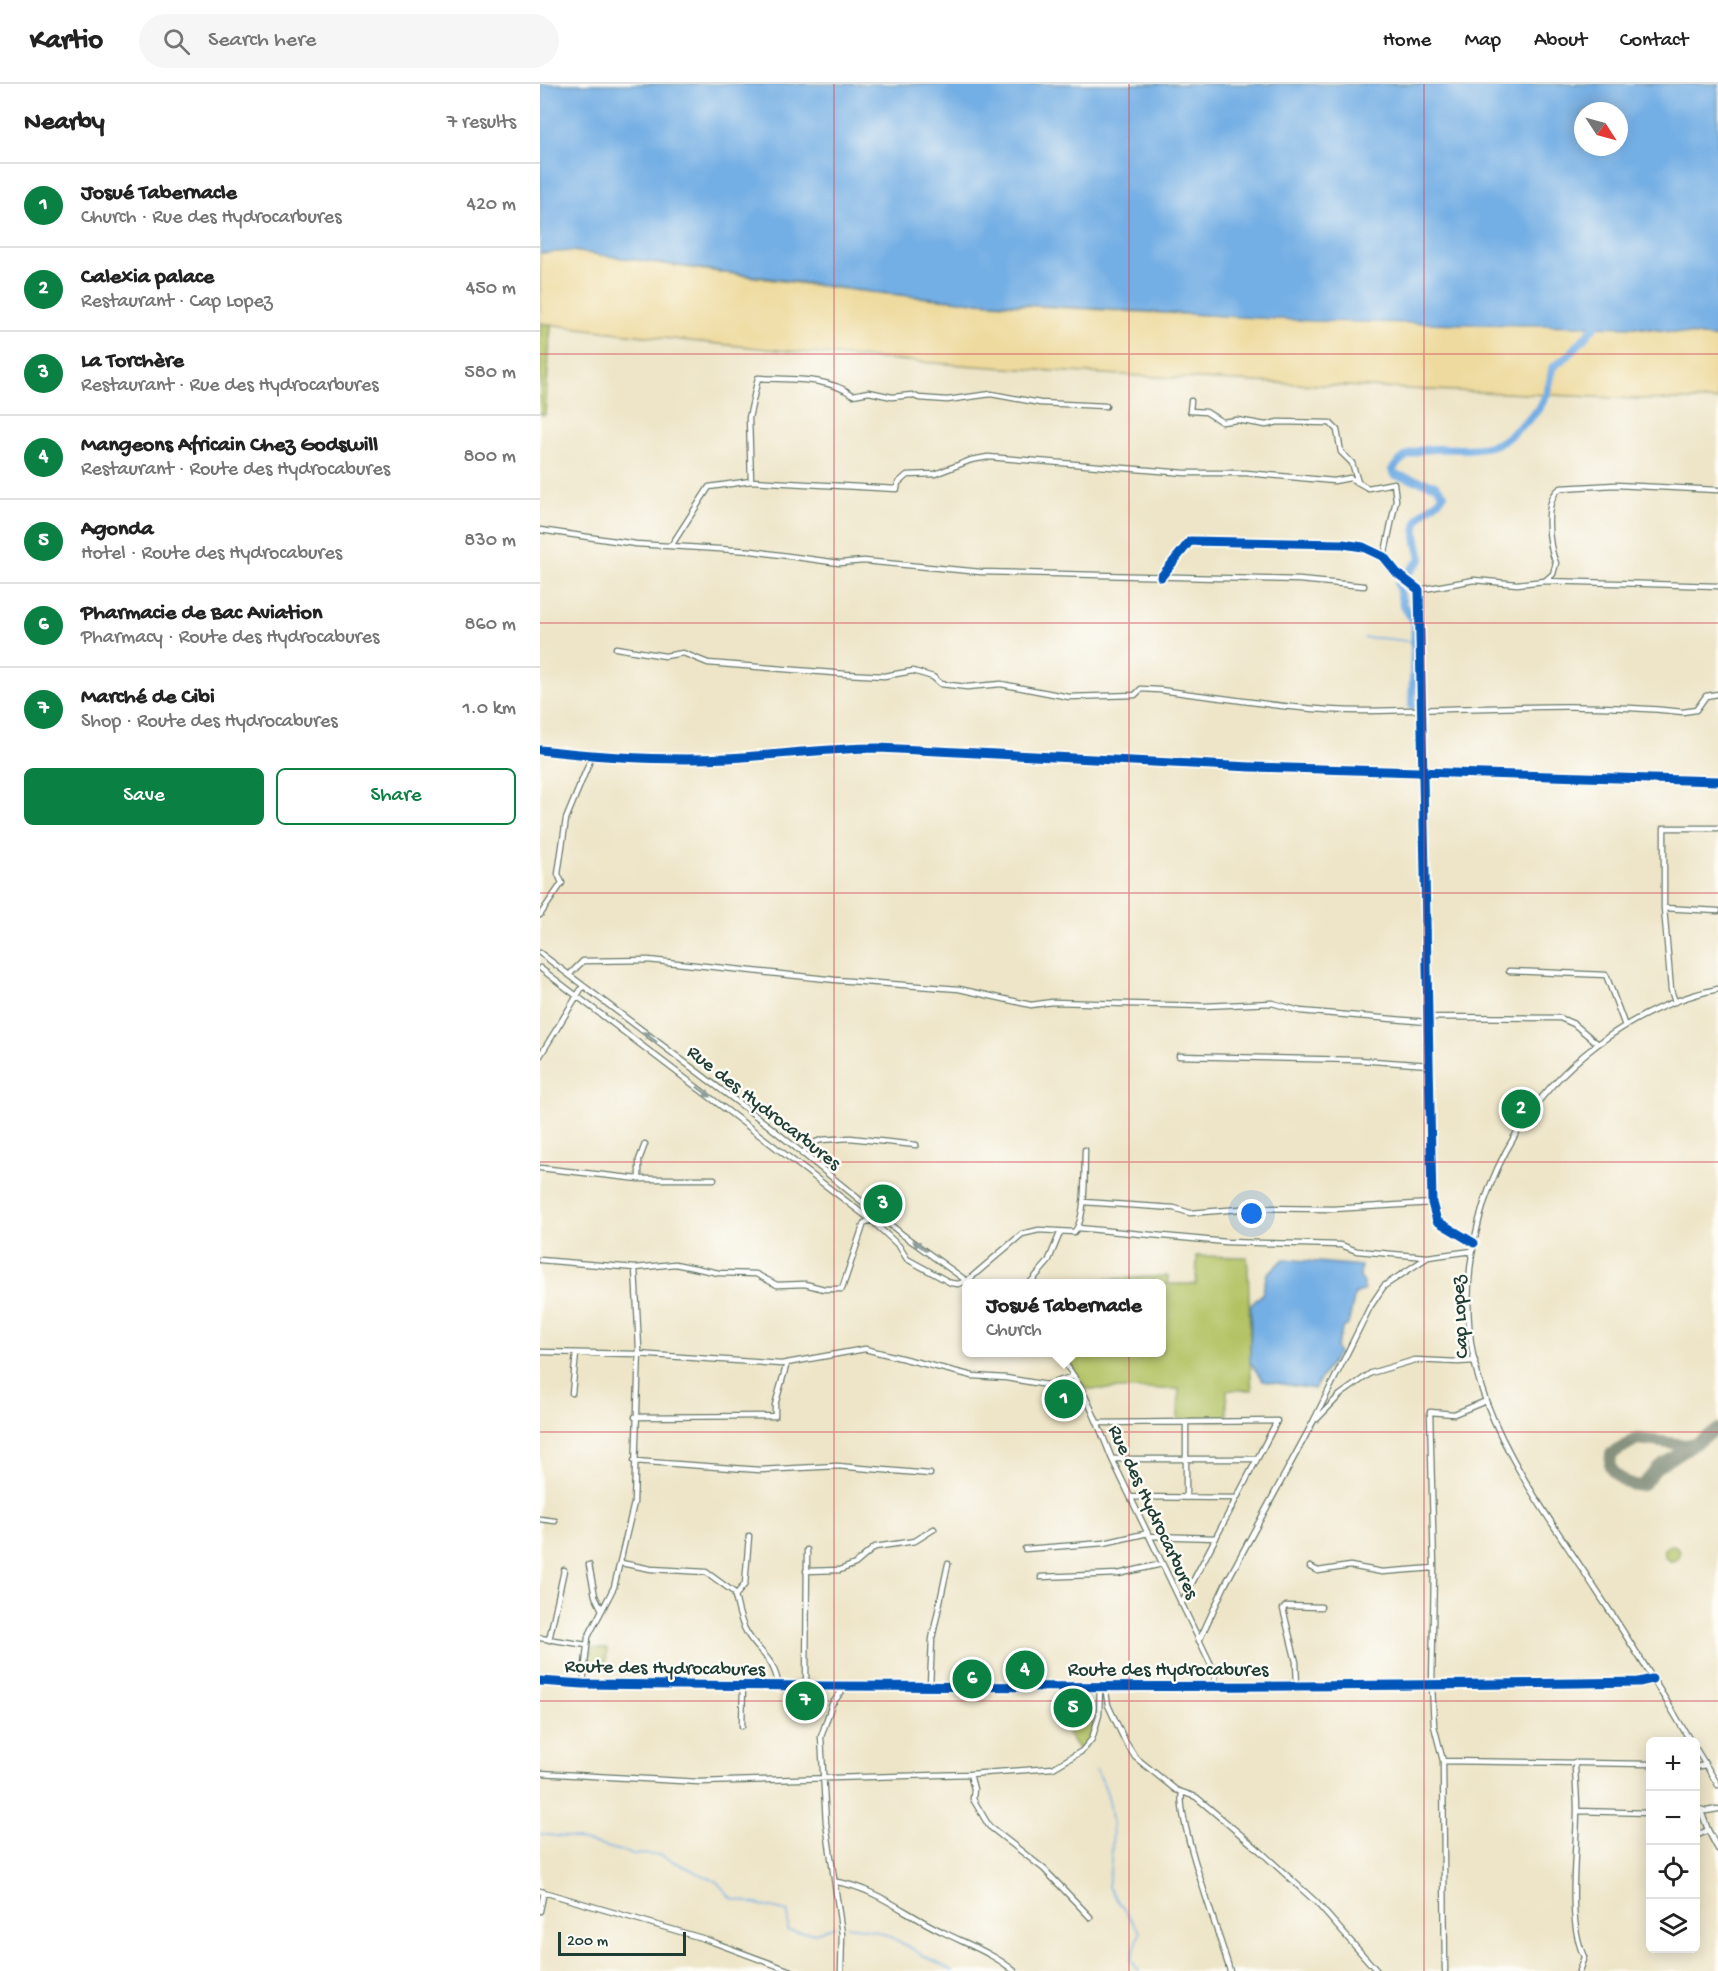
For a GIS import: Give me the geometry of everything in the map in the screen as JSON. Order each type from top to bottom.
[{"type":"street","points":[[751,481],[749,418],[758,378],[837,385],[853,395],[870,392],[892,397],[912,395],[947,400],[991,394],[1040,404],[1106,406]]},
{"type":"street","points":[[1191,401],[1190,411],[1206,412],[1222,422],[1237,420],[1266,425],[1294,421],[1330,423],[1337,430],[1341,452],[1352,463],[1358,483]]},
{"type":"street","points":[[670,546],[709,487],[751,481],[897,489],[898,483],[907,475],[935,474],[971,459],[988,457],[1185,472],[1246,473],[1334,481],[1350,478],[1368,488],[1395,483],[1396,500],[1384,557]]},
{"type":"street","points":[[1545,581],[1552,574],[1556,563],[1551,553],[1550,500],[1555,491],[1561,488],[1615,485],[1718,490]]},
{"type":"street","points":[[540,530],[670,546],[752,551],[839,563],[864,561],[981,572],[1299,580],[1364,586]]},
{"type":"street","points":[[1161,577],[1190,541],[1343,544],[1363,547],[1384,557],[1397,573],[1419,590],[1474,580],[1517,584],[1545,581],[1718,586]]},
{"type":"street","points":[[1419,590],[1431,1203],[1437,1221],[1474,1243]]},
{"type":"street","points":[[616,648],[665,656],[683,653],[708,663],[884,676],[913,671],[933,677],[941,684],[967,687],[1001,684],[1069,697],[1135,695],[1141,689],[1321,710],[1421,711],[1515,705],[1683,712],[1696,710],[1706,696],[1718,694]]},
{"type":"street","points":[[540,750],[592,756],[726,758],[827,748],[879,747],[1251,767],[1718,781]]},
{"type":"street","points":[[540,915],[562,883],[558,874],[566,819],[592,756]]},
{"type":"street","points":[[1675,1002],[1671,990],[1664,908],[1664,828],[1718,828]]},
{"type":"street","points":[[1664,908],[1718,910]]},
{"type":"street","name":"Rue des Hydrocarbures","points":[[540,953],[769,1126],[903,1235],[965,1279]]},
{"type":"street","points":[[569,975],[583,961],[648,960],[836,980],[959,989],[1031,1005],[1052,1002],[1204,1006],[1272,1003],[1300,1011],[1427,1019],[1560,1018],[1574,1024],[1598,1044]]},
{"type":"street","points":[[540,968],[871,1220],[916,1266],[951,1283],[962,1283]]},
{"type":"street","points":[[1509,971],[1606,975],[1625,1026]]},
{"type":"street","points":[[540,1056],[583,986]]},
{"type":"street","name":"Cap Lopez","points":[[1688,1737],[1507,1448],[1486,1401],[1474,1360],[1469,1302],[1472,1251],[1479,1218],[1495,1173],[1522,1124],[1559,1077],[1598,1044],[1625,1026],[1675,1002],[1718,989]]},
{"type":"street","points":[[1179,1056],[1358,1060],[1430,1065]]},
{"type":"street","points":[[761,1136],[769,1126]]},
{"type":"street","points":[[802,1154],[811,1144],[821,1140],[850,1138],[916,1145]]},
{"type":"street","points":[[639,1179],[639,1160],[645,1144]]},
{"type":"street","points":[[972,1279],[1022,1234],[1039,1230],[1074,1232],[1078,1228],[1083,1203],[1085,1150]]},
{"type":"street","points":[[540,1168],[639,1179],[714,1179]]},
{"type":"street","points":[[1083,1203],[1174,1208],[1190,1214],[1253,1208],[1334,1209],[1431,1203]]},
{"type":"street","points":[[540,1260],[635,1268],[675,1264],[710,1272],[756,1275],[777,1285],[805,1284],[824,1289],[842,1288],[864,1223],[871,1220]]},
{"type":"street","points":[[1078,1228],[1226,1242],[1341,1245],[1357,1251],[1428,1257],[1472,1251]]},
{"type":"street","points":[[1033,1279],[1048,1262],[1060,1233]]},
{"type":"street","points":[[1199,1641],[1226,1583],[1313,1422],[1370,1307],[1384,1286],[1398,1274],[1428,1257]]},
{"type":"street","points":[[584,1684],[587,1644],[591,1629],[614,1587],[633,1515],[637,1354],[635,1268]]},
{"type":"street","points":[[540,1352],[637,1354],[759,1365],[788,1363],[865,1348],[973,1377],[1006,1378],[1047,1385],[1074,1376]]},
{"type":"street","points":[[572,1393],[576,1354]]},
{"type":"street","name":"Rue des Hydrocarbures","points":[[1059,1357],[1074,1376],[1098,1423],[1112,1459],[1215,1673],[1215,1686]]},
{"type":"street","points":[[1313,1422],[1340,1395],[1371,1373],[1415,1360],[1458,1362],[1474,1360]]},
{"type":"street","points":[[635,1417],[775,1416],[775,1405],[788,1363]]},
{"type":"street","points":[[1445,1971],[1443,1761],[1434,1726],[1432,1686],[1434,1568],[1430,1412],[1454,1414],[1486,1401]]},
{"type":"street","points":[[1098,1423],[1277,1421],[1181,1604]]},
{"type":"street","points":[[1186,1422],[1186,1498]]},
{"type":"street","points":[[1112,1459],[1257,1459]]},
{"type":"street","points":[[634,1461],[760,1470],[837,1466],[930,1474]]},
{"type":"street","points":[[1131,1497],[1236,1498]]},
{"type":"street","points":[[540,1519],[555,1521]]},
{"type":"street","points":[[806,1571],[840,1570],[855,1564],[875,1547],[915,1541],[934,1529]]},
{"type":"street","points":[[1025,1549],[1104,1543],[1148,1534],[1216,1538]]},
{"type":"street","points":[[735,1593],[745,1584],[749,1536]]},
{"type":"street","points":[[806,1687],[807,1550]]},
{"type":"street","points":[[621,1563],[651,1569],[706,1572],[735,1593],[746,1631],[764,1651],[774,1667],[779,1686]]},
{"type":"street","points":[[1582,1569],[1589,1563]]},
{"type":"street","points":[[930,1686],[932,1639],[948,1564]]},
{"type":"street","points":[[1041,1577],[1118,1574],[1162,1564]]},
{"type":"street","points":[[589,1565],[595,1596],[602,1610]]},
{"type":"street","points":[[1310,1567],[1318,1571],[1350,1566],[1382,1572],[1434,1568]]},
{"type":"street","points":[[549,1640],[564,1570]]},
{"type":"street","points":[[1297,1686],[1296,1662],[1283,1609],[1286,1606],[1321,1607]]},
{"type":"street","points":[[540,1638],[587,1644]]},
{"type":"street","name":"Route des Hydrocabures","points":[[540,1681],[584,1684],[806,1687],[1432,1686],[1639,1682],[1652,1679]]},
{"type":"street","points":[[742,1726],[743,1686]]},
{"type":"street","points":[[841,1971],[842,1934],[837,1882],[826,1823],[821,1737],[832,1704],[846,1686]]},
{"type":"street","points":[[540,1773],[699,1782],[822,1776],[970,1774],[1053,1768],[1067,1762],[1082,1751],[1092,1739],[1099,1715],[1102,1686]]},
{"type":"street","points":[[1102,1686],[1108,1704],[1135,1757],[1182,1793],[1196,1797],[1204,1803],[1308,1895],[1377,1971]]},
{"type":"street","points":[[1700,1757],[1718,1785]]},
{"type":"street","points":[[1443,1761],[1646,1764]]},
{"type":"street","points":[[1575,1762],[1577,1811],[1574,1858],[1578,1941],[1584,1957],[1579,1971]]},
{"type":"street","points":[[1700,1766],[1705,1765]]},
{"type":"street","points":[[970,1774],[974,1789],[973,1799],[989,1826],[1044,1869],[1090,1917]]},
{"type":"street","points":[[1182,1793],[1181,1801],[1191,1846],[1230,1971]]},
{"type":"street","points":[[1700,1810],[1718,1809]]},
{"type":"street","points":[[1577,1811],[1646,1813]]},
{"type":"street","points":[[1700,1814],[1718,1849]]},
{"type":"street","points":[[1700,1834],[1708,1830]]},
{"type":"street","points":[[837,1882],[855,1885],[870,1892],[941,1931],[982,1950],[1014,1971]]},
{"type":"street","points":[[540,1911],[542,1892],[705,1939],[791,1971]]},
{"type":"green space","points":[[540,323],[551,325],[545,415],[540,414]]},
{"type":"green space","points":[[1197,1256],[1247,1257],[1252,1390],[1227,1390],[1227,1420],[1178,1420],[1179,1389],[1085,1389],[1065,1357],[1166,1357],[1166,1279],[1112,1279],[1168,1276],[1168,1284],[1196,1284]]},
{"type":"green space","points":[[1672,1545],[1678,1547],[1680,1553],[1678,1559],[1672,1561],[1666,1559],[1664,1553],[1666,1547]]},
{"type":"green space","points":[[591,1648],[607,1649],[606,1665],[590,1664]]},
{"type":"green space","points":[[1059,1721],[1094,1722],[1090,1739],[1082,1749],[1078,1749]]},
{"type":"sand","points":[[572,251],[816,286],[962,301],[1211,315],[1625,326],[1718,338],[1718,400],[1665,400],[1243,381],[961,365],[820,354],[540,323],[540,253]]},
{"type":"water","points":[[540,84],[1718,84],[1718,338],[1638,327],[1312,321],[963,301],[872,292],[572,251],[540,253]]},
{"type":"water","points":[[1284,1259],[1361,1266],[1360,1277],[1364,1283],[1364,1290],[1355,1294],[1348,1325],[1343,1328],[1336,1348],[1338,1353],[1314,1389],[1263,1381],[1250,1362],[1251,1305],[1262,1294],[1267,1274]]},
{"type":"waterway","points":[[1412,706],[1415,623],[1403,605],[1398,584],[1421,559],[1416,535],[1419,518],[1444,494],[1435,485],[1395,475],[1392,470],[1402,459],[1413,453],[1437,449],[1477,448],[1495,445],[1507,438],[1539,408],[1549,386],[1552,368],[1570,354],[1595,326]]},
{"type":"waterway","points":[[1364,638],[1415,642]]},
{"type":"waterway","points":[[1096,1770],[1103,1783],[1111,1812],[1112,1842],[1108,1887],[1140,1932],[1131,1960],[1139,1971]]},
{"type":"waterway","points":[[540,1834],[573,1838],[632,1854],[660,1855],[717,1882],[731,1898],[788,1912],[788,1931],[815,1933],[835,1926]]},
{"type":"waterway","points":[[846,1926],[876,1931],[953,1971]]},
{"type":"taxiway","points":[[1696,1443],[1686,1445],[1637,1439],[1611,1454],[1610,1466],[1624,1481],[1633,1485],[1643,1485],[1658,1467],[1718,1429]]},
{"type":"cycle path","points":[[1161,577],[1190,541],[1343,544],[1363,547],[1384,557],[1397,573],[1419,590],[1432,1203],[1437,1221],[1474,1243]]},
{"type":"cycle path","points":[[540,750],[681,759],[879,748],[1251,767],[1718,781]]},
{"type":"cycle path","points":[[540,1681],[583,1684],[1111,1687],[1507,1684],[1639,1682],[1652,1679]]},
{"type":"place","name":"Calexia palace","points":[[1521,1109]]},
{"type":"place","name":"La Torchère","points":[[883,1204]]},
{"type":"place","name":"Josué Tabernacle","points":[[1064,1399]]},
{"type":"place","name":"Mangeons Africain Chez Godswill","points":[[1025,1670]]},
{"type":"place","name":"Pharmacie de Bac Aviation","points":[[972,1679]]},
{"type":"place","name":"Marché de Cibi","points":[[805,1701]]},
{"type":"place","name":"Agonda","points":[[1073,1708]]}]
